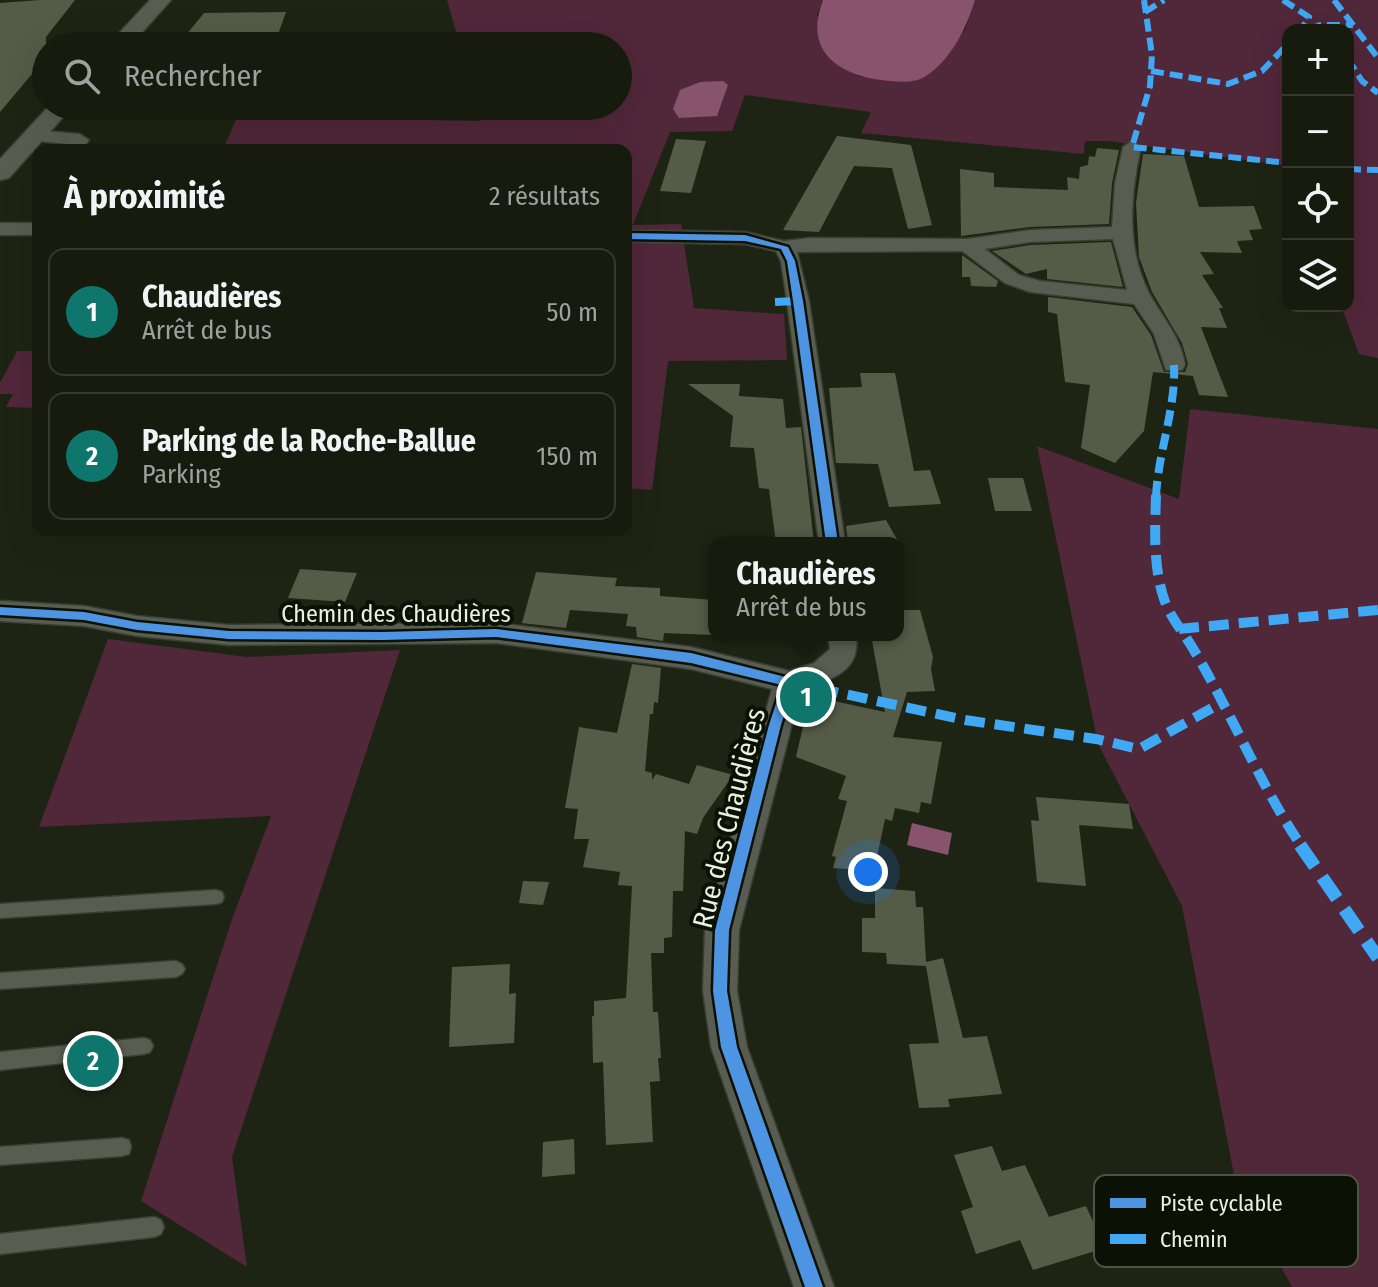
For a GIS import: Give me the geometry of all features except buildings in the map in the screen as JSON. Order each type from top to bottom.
[{"type":"street","points":[[131,32],[161,0]]},
{"type":"street","points":[[0,173],[49,120]]},
{"type":"street","points":[[34,136],[80,140],[77,144]]},
{"type":"street","points":[[1132,147],[1122,233],[1130,275],[1141,298],[1171,341],[1174,365]]},
{"type":"street","points":[[0,229],[32,229]]},
{"type":"street","points":[[632,236],[745,238],[784,247],[810,244],[967,245],[1030,236],[1122,233]]},
{"type":"street","points":[[967,245],[1012,279],[1038,287],[1141,298]]},
{"type":"street","points":[[784,247],[791,261],[798,301],[831,537]]},
{"type":"street","name":"Chemin des Chaudières","points":[[0,611],[84,616],[137,626],[229,635],[496,633],[691,658],[789,682]]},
{"type":"street","name":"Rue des Chaudières","points":[[814,1287],[729,1047],[720,991],[722,930],[789,682],[824,671],[844,652],[843,641]]},
{"type":"lane","points":[[0,911],[216,897]]},
{"type":"lane","points":[[0,981],[176,969]]},
{"type":"lane","points":[[0,1061],[144,1046]]},
{"type":"lane","points":[[0,1156],[122,1147]]},
{"type":"lane","points":[[0,1244],[154,1227]]},
{"type":"shaded area","points":[[447,0],[823,0],[817,15],[858,76],[906,82],[965,30],[975,0],[1378,0],[1378,358],[1359,354],[1343,312],[1354,312],[1354,24],[1282,24],[1282,165],[1109,141],[1085,141],[1084,154],[861,133],[871,112],[745,95],[732,131],[670,132],[633,225],[681,224],[694,308],[784,314],[787,360],[668,361],[652,490],[632,488],[632,144],[226,144],[236,120],[632,120],[632,32],[456,32]]},
{"type":"shaded area","points":[[823,0],[975,0],[963,32],[943,61],[922,78],[904,82],[856,74],[831,59],[822,48],[818,35]]},
{"type":"shaded area","points":[[723,81],[728,85],[717,116],[679,118],[673,109],[680,90],[700,82]]},
{"type":"shaded area","points":[[17,351],[32,351],[32,408],[6,407],[13,394],[0,394],[0,383]]},
{"type":"shaded area","points":[[1190,409],[1378,429],[1378,1287],[1292,1287],[1281,1267],[1358,1267],[1358,1175],[1234,1175],[1182,906],[1098,744],[1037,446],[1179,499]]},
{"type":"shaded area","points":[[108,639],[247,657],[400,650],[232,1157],[247,1267],[141,1201],[231,922],[271,816],[39,827]]},
{"type":"shaded area","points":[[912,823],[952,833],[948,855],[907,845]]},
{"type":"marked path","points":[[1144,0],[1152,55],[1150,86],[1132,147],[1282,162]]},
{"type":"marked path","points":[[1145,12],[1164,0]]},
{"type":"marked path","points":[[1283,0],[1309,17],[1305,24]]},
{"type":"marked path","points":[[1334,0],[1378,58]]},
{"type":"marked path","points":[[1151,71],[1228,84],[1262,71],[1282,50]]},
{"type":"marked path","points":[[1354,68],[1362,81],[1378,93]]},
{"type":"marked path","points":[[1354,169],[1378,170]]},
{"type":"marked path","points":[[775,302],[798,301]]},
{"type":"marked path","points":[[1174,365],[1175,388],[1162,442],[1156,493],[1155,545],[1164,599],[1287,825],[1378,958]]},
{"type":"marked path","points":[[1179,629],[1378,610]]},
{"type":"marked path","points":[[789,682],[965,720],[1096,739],[1139,749],[1221,703]]},
{"type":"cycle path","points":[[632,236],[745,238],[784,247],[791,261],[798,301],[831,537]]},
{"type":"cycle path","points":[[0,611],[84,616],[137,626],[229,635],[496,633],[691,658],[789,682]]},
{"type":"cycle path","points":[[789,682],[722,930],[720,991],[729,1047],[814,1287]]},
{"type":"place","name":"Chaudières","points":[[806,697]]},
{"type":"place","name":"Parking de la Roche-Ballue","points":[[93,1061]]}]
